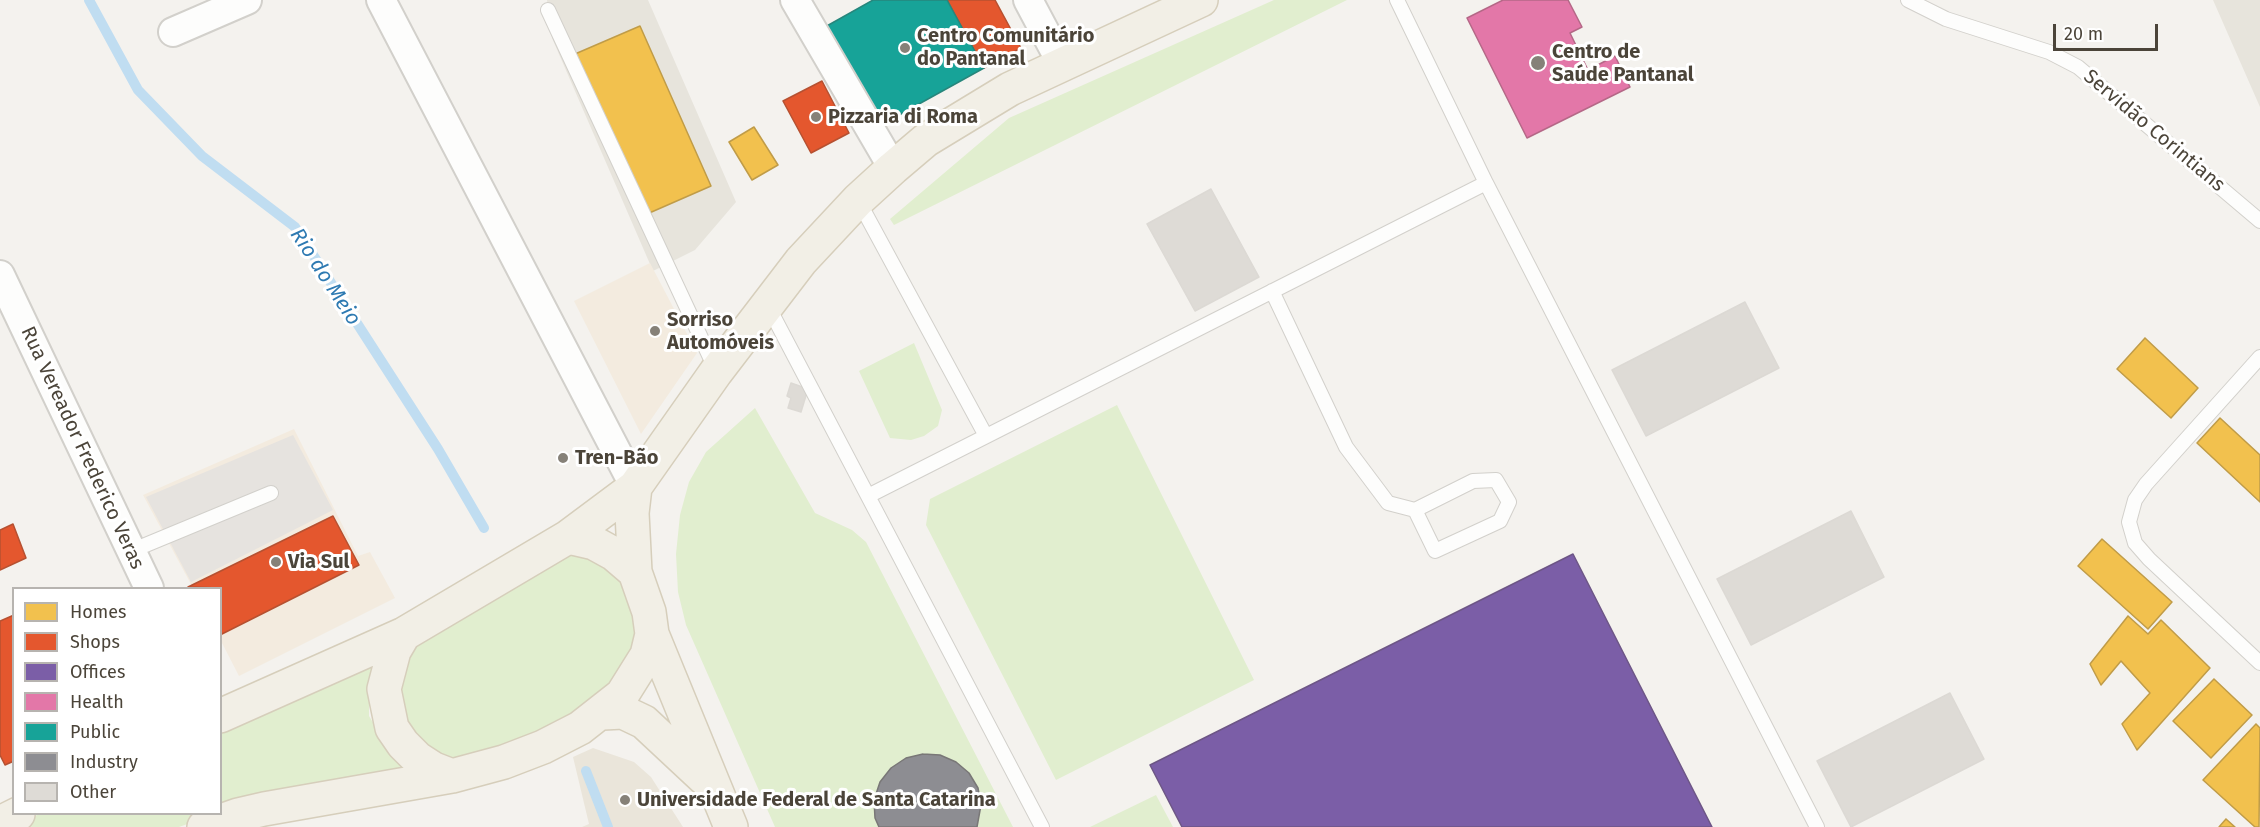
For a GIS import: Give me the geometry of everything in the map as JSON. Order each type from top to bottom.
[{"type":"main road","points":[[222,715],[405,634],[568,537],[635,487],[716,372],[801,261],[858,200],[926,140],[972,110],[1062,64],[1202,0]]},
{"type":"main road","points":[[635,487],[632,513],[635,572],[646,602],[652,633],[731,827]]},
{"type":"main road","points":[[568,537],[594,543],[614,554],[635,572]]},
{"type":"main road","points":[[204,827],[264,809],[452,776],[504,762],[543,747],[603,712],[622,695],[638,674],[647,656],[652,633]]},
{"type":"main road","points":[[405,634],[394,651],[384,689],[392,728],[417,758],[434,769],[452,776]]},
{"type":"main road","points":[[603,712],[623,712],[644,722],[712,785]]},
{"type":"main road","points":[[0,822],[14,815]]},
{"type":"street","points":[[381,0],[635,487]]},
{"type":"street","points":[[795,0],[893,168]]},
{"type":"street","points":[[1028,0],[1062,64]]},
{"type":"street","points":[[173,32],[238,2]]},
{"type":"street","name":"Rua Vereador Frederico Veras","points":[[0,276],[148,587]]},
{"type":"lane","points":[[1397,0],[1486,183],[1817,827]]},
{"type":"lane","name":"Servidão Corintians","points":[[1908,0],[1947,19],[2049,52],[2078,67],[2260,221]]},
{"type":"lane","points":[[548,10],[716,372]]},
{"type":"lane","points":[[868,496],[1486,183]]},
{"type":"lane","points":[[858,200],[986,436]]},
{"type":"lane","points":[[1272,291],[1346,447],[1388,503],[1415,510],[1473,481],[1496,480],[1509,501],[1500,521],[1435,550],[1415,510]]},
{"type":"lane","points":[[767,305],[1042,827]]},
{"type":"lane","points":[[2260,357],[2146,484],[2135,500],[2129,522],[2135,543],[2260,663]]},
{"type":"lane","points":[[131,551],[271,493]]},
{"type":"shaded area","points":[[547,0],[648,0],[736,202],[695,250],[653,271],[552,38]]},
{"type":"shaded area","points":[[2213,0],[2260,0],[2260,107]]},
{"type":"shaded area","points":[[650,263],[697,353],[641,434],[574,301]]},
{"type":"shaded area","points":[[294,429],[358,556],[370,552],[395,598],[239,676],[222,643],[222,587],[192,587],[143,495]]},
{"type":"shaded area","points":[[293,435],[333,510],[191,582],[146,497]]},
{"type":"shaded area","name":"Universidade Federal de Santa Catarina","points":[[593,748],[634,762],[651,777],[683,827],[582,827],[589,824],[573,757]]},
{"type":"green space","points":[[1274,0],[1347,0],[894,225],[890,219],[1009,118]]},
{"type":"green space","points":[[914,343],[942,410],[938,426],[924,436],[911,440],[890,438],[859,371]]},
{"type":"green space","points":[[1117,405],[1254,680],[1056,780],[926,525],[930,499]]},
{"type":"green space","points":[[755,408],[815,513],[852,530],[866,542],[1013,827],[775,827],[686,625],[678,592],[676,554],[680,515],[689,482],[706,452]]},
{"type":"green space","points":[[562,548],[620,568],[642,649],[589,711],[453,767],[411,745],[396,666],[408,642]]},
{"type":"green space","points":[[381,658],[369,687],[369,716],[388,747],[422,773],[222,812],[222,725]]},
{"type":"green space","points":[[1156,795],[1173,827],[1090,827]]},
{"type":"green space","points":[[37,815],[212,815],[179,827],[13,827]]},
{"type":"building: Homes","points":[[640,26],[711,186],[647,214],[575,54]]},
{"type":"building: Homes","points":[[754,127],[778,165],[752,180],[729,142]]},
{"type":"building: Homes","points":[[2145,338],[2198,388],[2171,418],[2117,369]]},
{"type":"building: Homes","points":[[2220,418],[2260,455],[2260,502],[2197,443]]},
{"type":"building: Homes","points":[[2102,539],[2172,602],[2148,629],[2078,566]]},
{"type":"building: Homes","points":[[2128,616],[2148,634],[2161,620],[2210,668],[2137,750],[2122,724],[2150,693],[2121,661],[2101,685],[2090,664]]},
{"type":"building: Homes","points":[[2214,679],[2252,715],[2211,758],[2173,721]]},
{"type":"building: Homes","points":[[2256,724],[2260,728],[2259,827],[2255,827],[2203,780]]},
{"type":"building: Homes","points":[[2226,819],[2235,827],[2219,827]]},
{"type":"building: Shops","points":[[947,0],[995,0],[1021,48],[984,68]]},
{"type":"building: Shops","name":"Pizzaria di Roma","points":[[822,81],[849,133],[811,153],[783,101]]},
{"type":"building: Shops","points":[[333,516],[359,565],[222,634],[222,587],[188,587]]},
{"type":"building: Shops","points":[[13,524],[26,558],[0,570],[0,530]]},
{"type":"building: Shops","points":[[12,616],[12,762],[5,765],[0,755],[0,621]]},
{"type":"building: Offices","points":[[1573,554],[1712,827],[1182,827],[1150,765]]},
{"type":"building: Health","name":"Centro de Saúde Pantanal","points":[[1503,0],[1568,0],[1582,27],[1570,33],[1588,70],[1615,56],[1630,87],[1527,138],[1467,18]]},
{"type":"building: Public","name":"Centro Comunitário do Pantanal","points":[[873,0],[947,0],[984,68],[881,125],[825,27]]},
{"type":"building: Industry","points":[[923,754],[940,755],[956,762],[969,773],[978,788],[981,805],[977,827],[879,827],[875,818],[874,800],[880,782],[891,768],[906,758]]},
{"type":"building: Other","points":[[1211,189],[1259,277],[1195,311],[1147,224]]},
{"type":"building: Other","points":[[1745,302],[1779,368],[1646,436],[1612,370]]},
{"type":"building: Other","points":[[791,383],[808,389],[801,412],[788,408],[791,398],[787,396]]},
{"type":"building: Other","points":[[1851,511],[1884,577],[1751,645],[1717,579]]},
{"type":"building: Other","points":[[1950,693],[1984,759],[1851,827],[1817,761]]},
{"type":"waterway","name":"Rio do Meio","points":[[89,0],[138,90],[202,156],[295,227],[438,449],[484,528]]},
{"type":"waterway","name":"Rio do Meio","points":[[586,771],[608,827]]},
{"type":"place","name":"Centro Comunitário do Pantanal","points":[[905,48]]},
{"type":"place","name":"Centro de Saúde Pantanal","points":[[1538,63]]},
{"type":"place","name":"Pizzaria di Roma","points":[[816,117]]},
{"type":"place","name":"Sorriso Automóveis","points":[[655,331]]},
{"type":"place","name":"Tren-Bão","points":[[563,458]]},
{"type":"place","name":"Via Sul","points":[[276,562]]},
{"type":"place","name":"Universidade Federal de Santa Catarina","points":[[625,800]]}]
